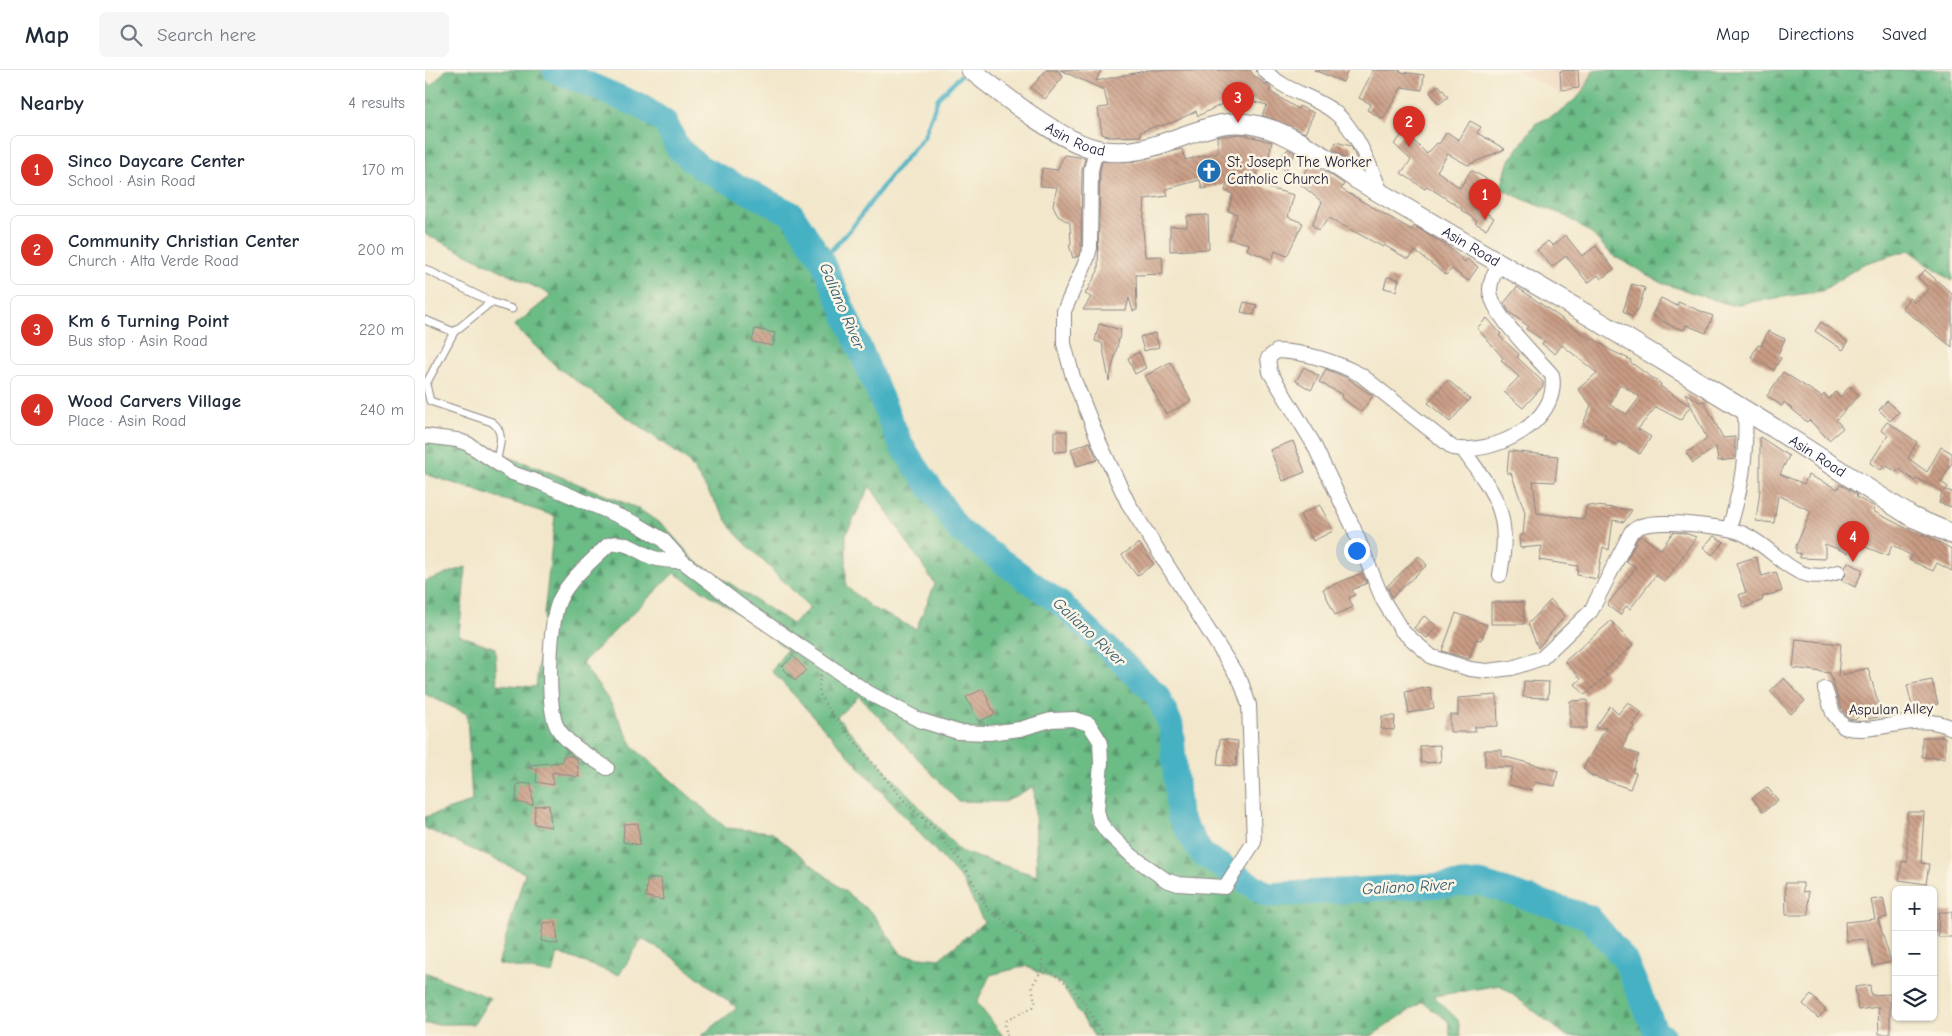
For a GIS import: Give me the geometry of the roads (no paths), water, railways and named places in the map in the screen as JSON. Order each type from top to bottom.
[{"type":"main road","name":"Asin Road","points":[[971,70],[1002,94],[1070,140],[1096,150],[1144,151],[1225,124],[1254,125],[1303,144],[1381,194],[1745,411],[1912,517],[1952,534]]},
{"type":"street","points":[[1264,70],[1281,85],[1333,111],[1346,124],[1357,140],[1381,194]]},
{"type":"street","points":[[425,436],[457,440],[468,444],[512,473],[541,483],[635,523],[662,539],[682,561],[741,606],[869,692],[919,720],[957,732],[989,733],[1020,729],[1051,720],[1074,719],[1089,724],[1099,740],[1101,763],[1097,810],[1099,822],[1107,832],[1131,856],[1166,880],[1178,884],[1225,887],[1243,862],[1254,842],[1249,705],[1241,682],[1129,503],[1099,444],[1073,377],[1064,344],[1064,311],[1090,248],[1091,170],[1096,150]]},
{"type":"street","points":[[1499,264],[1491,282],[1492,299],[1505,319],[1552,375],[1554,384],[1547,408],[1517,435],[1481,449],[1463,450],[1453,448],[1443,442],[1361,375],[1345,367],[1304,353],[1277,351],[1269,358],[1270,372],[1313,443],[1353,528],[1383,600],[1402,631],[1432,657],[1447,663],[1487,671],[1512,668],[1542,658],[1591,611],[1631,532],[1640,526],[1677,524],[1729,529],[1755,540],[1792,569],[1807,576],[1823,577],[1838,572]]},
{"type":"street","points":[[1729,529],[1744,473],[1746,454],[1745,411]]},
{"type":"street","points":[[1463,450],[1498,502],[1503,520],[1505,547],[1500,575]]},
{"type":"street","points":[[607,768],[573,744],[557,727],[551,704],[554,618],[560,598],[577,576],[608,544],[614,542],[622,543],[654,558],[682,561]]},
{"type":"street","name":"Aspulan Alley","points":[[1825,689],[1833,713],[1844,727],[1859,729],[1923,722],[1937,723],[1952,728]]},
{"type":"lane","points":[[425,270],[491,302],[512,308]]},
{"type":"lane","points":[[491,302],[454,332],[425,384],[430,401],[492,422],[499,428],[501,436],[496,464]]},
{"type":"lane","points":[[425,320],[454,332]]},
{"type":"waterway","name":"Galiano River","points":[[555,70],[642,107],[665,122],[678,148],[700,167],[792,214],[822,260],[901,445],[959,530],[1061,604],[1157,695],[1171,725],[1179,816],[1202,854],[1268,895],[1480,883],[1589,917],[1625,960],[1656,1032],[1663,1036]]},
{"type":"waterway","points":[[822,260],[850,230],[892,174],[924,137],[938,98],[960,76]]},
{"type":"place","name":"Km 6 Turning Point","points":[[1238,123]]},
{"type":"place","name":"Community Christian Center","points":[[1409,147]]},
{"type":"place","name":"St. Joseph The Worker Catholic Church","points":[[1209,171]]},
{"type":"place","name":"Sinco Daycare Center","points":[[1485,220]]},
{"type":"place","name":"Wood Carvers Village","points":[[1853,562]]}]
